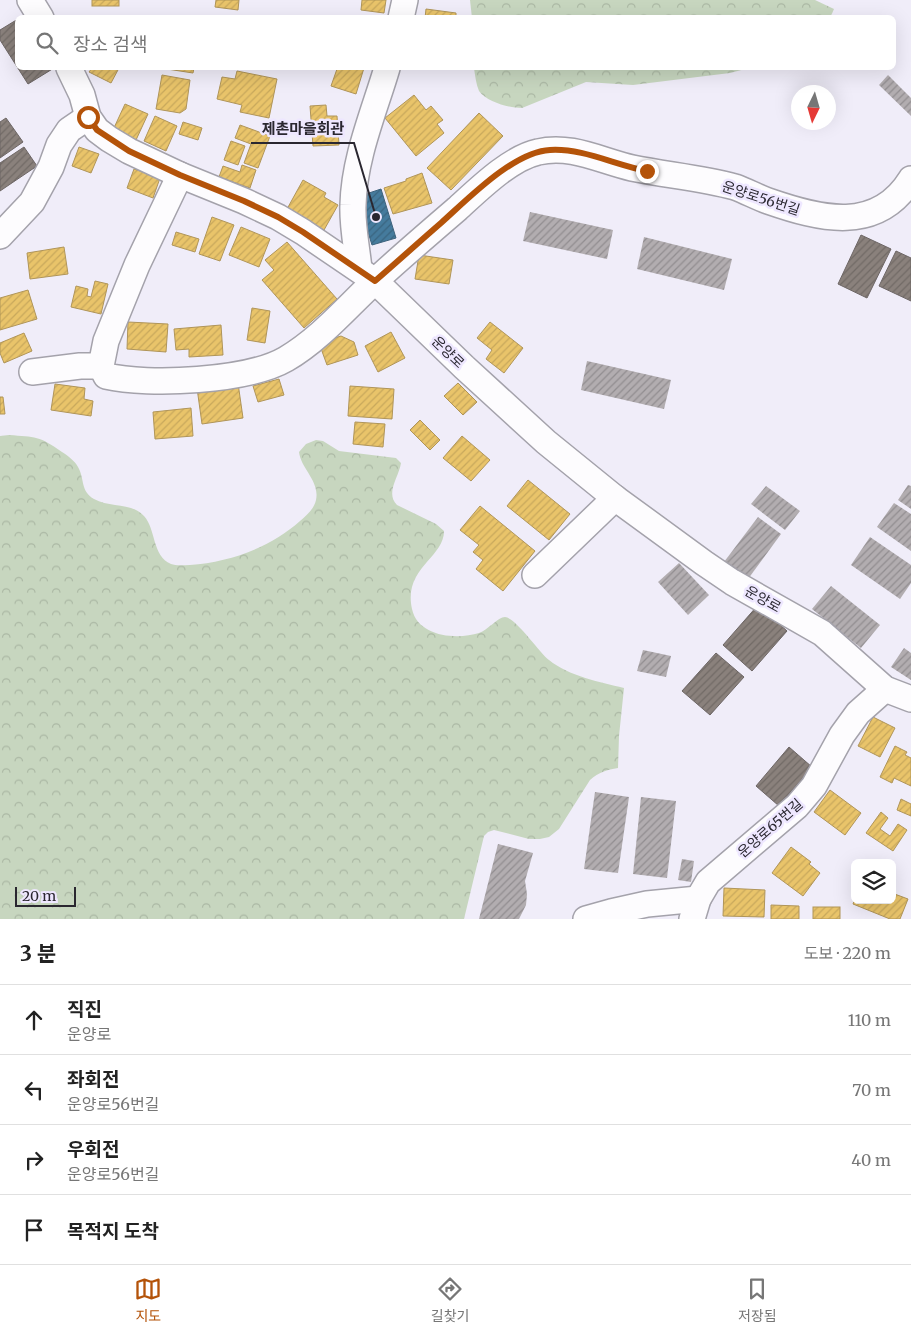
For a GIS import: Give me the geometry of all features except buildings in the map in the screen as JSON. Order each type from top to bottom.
[{"type":"street","points":[[30,0],[39,15]]},
{"type":"street","points":[[402,15],[405,0]]},
{"type":"street","name":"운양로","points":[[70,70],[82,95],[88,117],[97,130],[109,139],[129,151],[180,175],[278,217],[367,275],[546,442],[615,498],[704,564],[822,633],[885,689],[911,698]]},
{"type":"street","points":[[180,175],[137,265],[106,342],[101,366],[106,376],[120,379],[195,380],[229,376],[259,369],[283,360],[304,347],[328,327],[367,275],[352,208],[353,190],[367,133],[386,70]]},
{"type":"street","points":[[0,236],[32,202],[51,167],[59,145],[69,130],[88,117]]},
{"type":"street","name":"운양로56번길","points":[[367,275],[513,164],[537,152],[562,150],[588,155],[628,167],[737,188],[767,201],[806,213],[844,219],[862,217],[885,206],[901,193],[911,179]]},
{"type":"street","points":[[32,372],[72,367],[101,366]]},
{"type":"street","points":[[535,575],[615,498]]},
{"type":"street","name":"운양로65번길","points":[[695,909],[708,882],[798,806],[814,786],[842,735],[858,712],[885,689]]},
{"type":"street","points":[[586,919],[647,904],[695,909]]},
{"type":"green space","points":[[470,0],[815,0],[834,9],[831,15],[472,15]]},
{"type":"green space","points":[[474,70],[741,70],[633,85],[586,82],[522,108],[499,104],[487,98],[479,91]]},
{"type":"green space","points":[[9,435],[42,440],[68,456],[78,467],[85,489],[90,496],[100,502],[127,507],[139,512],[148,521],[160,555],[171,564],[178,565],[219,561],[248,552],[276,539],[310,512],[316,500],[315,487],[300,458],[299,452],[306,444],[316,440],[323,441],[339,451],[396,458],[401,463],[392,490],[392,495],[397,505],[436,524],[444,531],[438,549],[418,573],[413,583],[411,595],[412,609],[416,618],[422,626],[430,631],[450,636],[460,636],[479,633],[505,617],[515,623],[545,656],[557,666],[585,678],[624,688],[618,768],[603,772],[590,780],[559,829],[549,837],[529,839],[494,830],[488,832],[484,836],[464,919],[0,919],[0,436]]},
{"type":"place","name":"제촌마을회관","points":[[376,217]]},
{"type":"route","points":[[88,117],[97,130],[129,151],[278,217],[375,281],[482,187],[524,157],[537,152],[562,150],[647,171]]}]
